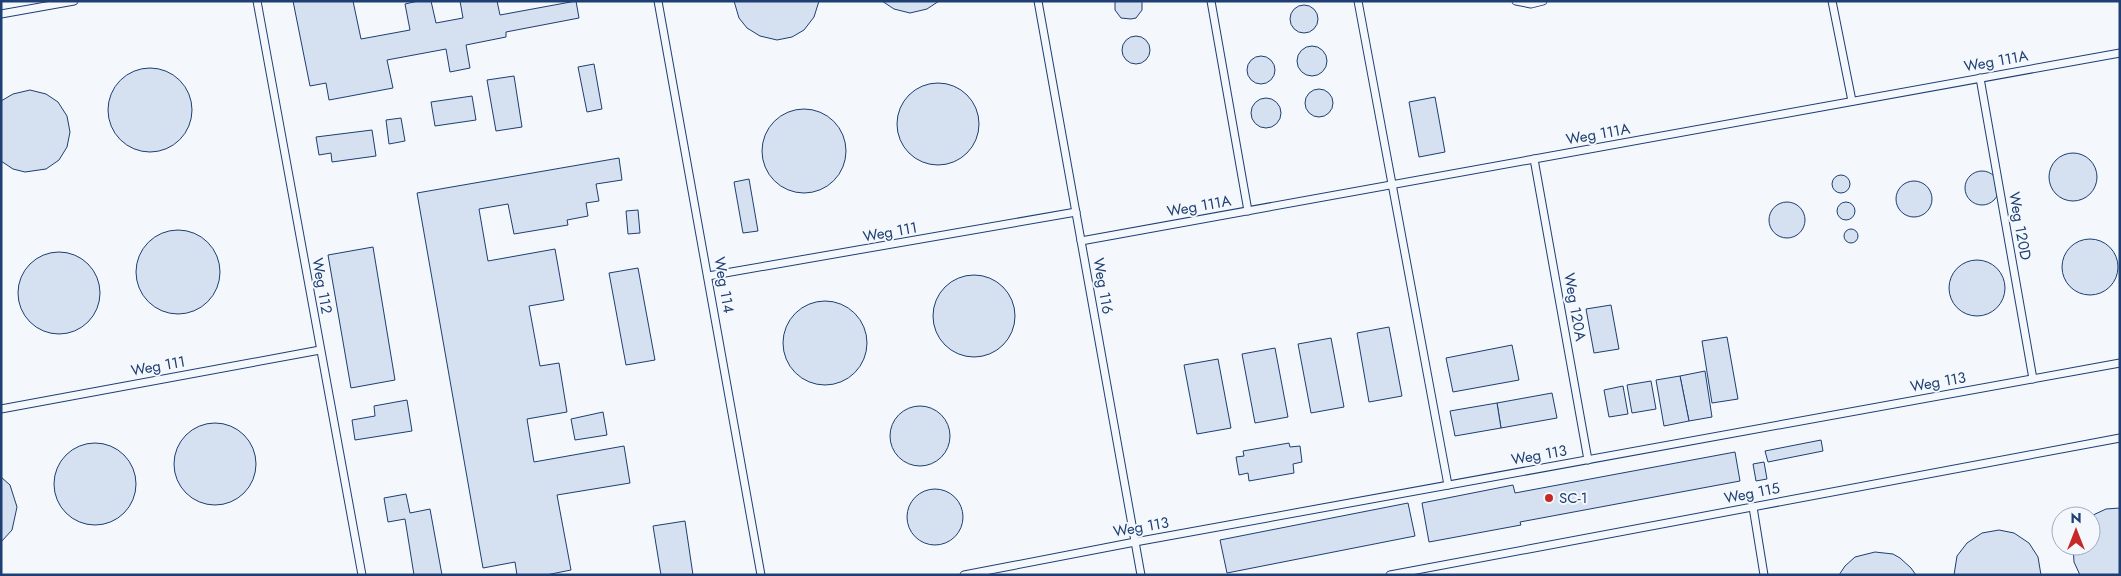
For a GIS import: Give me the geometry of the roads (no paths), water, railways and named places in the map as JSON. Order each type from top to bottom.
[{"type":"lane","points":[[1,14],[74,1]]},
{"type":"lane","name":"Weg 112","points":[[257,1],[362,575]]},
{"type":"lane","name":"Weg 114","points":[[658,1],[761,575]]},
{"type":"lane","name":"Weg 116","points":[[1038,1],[1141,575]]},
{"type":"lane","points":[[1211,1],[1248,211]]},
{"type":"lane","points":[[1358,1],[1448,485]]},
{"type":"lane","points":[[1516,1],[1531,4],[1543,1]]},
{"type":"lane","points":[[1832,1],[1852,102]]},
{"type":"lane","name":"Weg 111A","points":[[1081,241],[2120,53]]},
{"type":"lane","name":"Weg 120D","points":[[1980,78],[2033,379]]},
{"type":"lane","name":"Weg 120A","points":[[1534,159],[1588,460]]},
{"type":"lane","name":"Weg 111","points":[[708,276],[1076,212]]},
{"type":"lane","name":"Weg 111","points":[[1,409],[320,350]]},
{"type":"lane","name":"Weg 113","points":[[964,575],[1135,542],[2120,364]]},
{"type":"lane","name":"Weg 115","points":[[1390,575],[2120,438]]},
{"type":"lane","points":[[1753,507],[1764,575]]},
{"type":"place","name":"SC-1","points":[[1549,498]]}]
